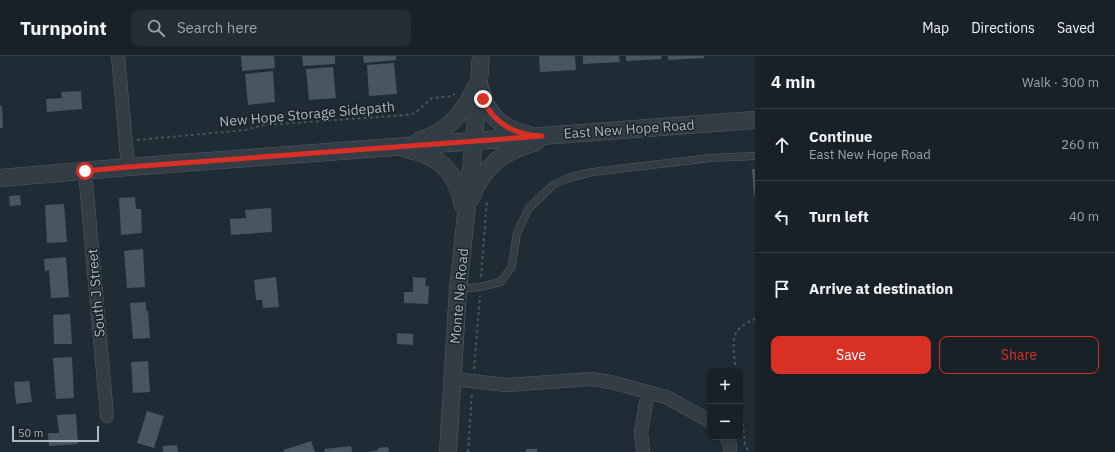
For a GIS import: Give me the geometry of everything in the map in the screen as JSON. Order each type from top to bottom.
[{"type":"street","points":[[118,56],[128,167]]},
{"type":"street","points":[[481,56],[480,75],[483,99],[488,110],[499,122],[512,130],[542,136]]},
{"type":"street","points":[[390,147],[422,140],[436,134],[448,125],[468,102],[480,75]]},
{"type":"street","name":"Monte Ne Road","points":[[448,452],[458,289],[480,75]]},
{"type":"street","name":"East New Hope Road","points":[[0,178],[755,120]]},
{"type":"street","points":[[465,227],[473,193],[484,174],[497,160],[526,145],[579,133]]},
{"type":"street","points":[[390,147],[410,150],[428,156],[442,164],[447,169],[455,181],[460,194],[465,227]]},
{"type":"street","name":"South J Street","points":[[85,171],[107,416]]},
{"type":"street","points":[[453,378],[507,385],[591,379],[611,382],[666,396],[707,419]]},
{"type":"street","points":[[643,452],[641,432],[648,392]]},
{"type":"street","points":[[728,440],[730,445],[730,452]]},
{"type":"lane","points":[[458,289],[480,287],[501,282],[512,266],[517,233],[530,208],[553,186],[568,178],[593,172],[710,158],[755,156]]},
{"type":"path","name":"New Hope Storage Sidepath","points":[[133,140],[245,130],[264,126],[407,115],[415,113],[432,98],[452,96],[459,93]]},
{"type":"path","points":[[468,452],[487,200]]},
{"type":"path","points":[[736,368],[734,355],[735,335],[744,324],[755,319]]},
{"type":"path","points":[[740,404],[745,444],[749,452]]},
{"type":"building","points":[[241,56],[274,56],[275,68],[242,71]]},
{"type":"building","points":[[302,56],[335,56],[335,64],[303,66]]},
{"type":"building","points":[[363,56],[396,56],[396,60],[364,63]]},
{"type":"building","points":[[539,56],[575,56],[576,70],[540,72]]},
{"type":"building","points":[[583,56],[619,56],[620,62],[583,64]]},
{"type":"building","points":[[626,56],[661,56],[662,59],[626,61]]},
{"type":"building","points":[[668,56],[704,56],[704,58],[668,60]]},
{"type":"building","points":[[394,63],[397,94],[369,96],[367,65]]},
{"type":"building","points":[[333,67],[336,98],[309,100],[306,69]]},
{"type":"building","points":[[273,71],[275,102],[248,105],[245,74]]},
{"type":"building","points":[[81,91],[82,109],[47,112],[46,99],[62,98],[61,92]]},
{"type":"building","points":[[0,106],[2,106],[3,128],[0,128]]},
{"type":"building","points":[[752,169],[755,169],[754,196]]},
{"type":"building","points":[[20,195],[21,205],[10,206],[9,196]]},
{"type":"building","points":[[135,197],[136,209],[141,209],[142,233],[121,235],[119,198]]},
{"type":"building","points":[[64,204],[67,242],[47,243],[45,205]]},
{"type":"building","points":[[271,208],[272,232],[231,235],[230,219],[246,218],[245,210]]},
{"type":"building","points":[[143,249],[145,287],[127,288],[124,251]]},
{"type":"building","points":[[66,257],[69,297],[51,298],[49,270],[45,271],[44,259]]},
{"type":"building","points":[[276,277],[279,307],[263,308],[262,300],[256,300],[254,280]]},
{"type":"building","points":[[413,277],[426,278],[425,286],[429,286],[428,304],[404,303],[404,292],[413,292]]},
{"type":"building","points":[[146,302],[150,338],[133,339],[130,303]]},
{"type":"building","points":[[70,314],[72,344],[54,344],[53,315]]},
{"type":"building","points":[[397,333],[413,334],[413,345],[397,344]]},
{"type":"building","points":[[72,357],[74,398],[56,399],[53,358]]},
{"type":"building","points":[[148,361],[150,392],[133,393],[131,362]]},
{"type":"building","points":[[29,381],[32,402],[16,404],[14,382]]},
{"type":"building","points":[[147,411],[164,416],[154,448],[137,443]]},
{"type":"building","points":[[76,414],[78,444],[49,446],[48,433],[59,433],[57,415]]},
{"type":"building","points":[[311,441],[315,452],[284,452],[284,450]]},
{"type":"building","points":[[177,445],[178,452],[163,452],[163,446]]},
{"type":"building","points":[[351,446],[352,452],[325,452],[324,449]]},
{"type":"building","points":[[388,447],[389,452],[368,452],[378,450],[378,448]]},
{"type":"building","points":[[526,449],[537,449],[537,452],[526,452]]},
{"type":"route","points":[[85,171],[542,136],[519,133],[505,126],[488,110],[483,99]]}]
